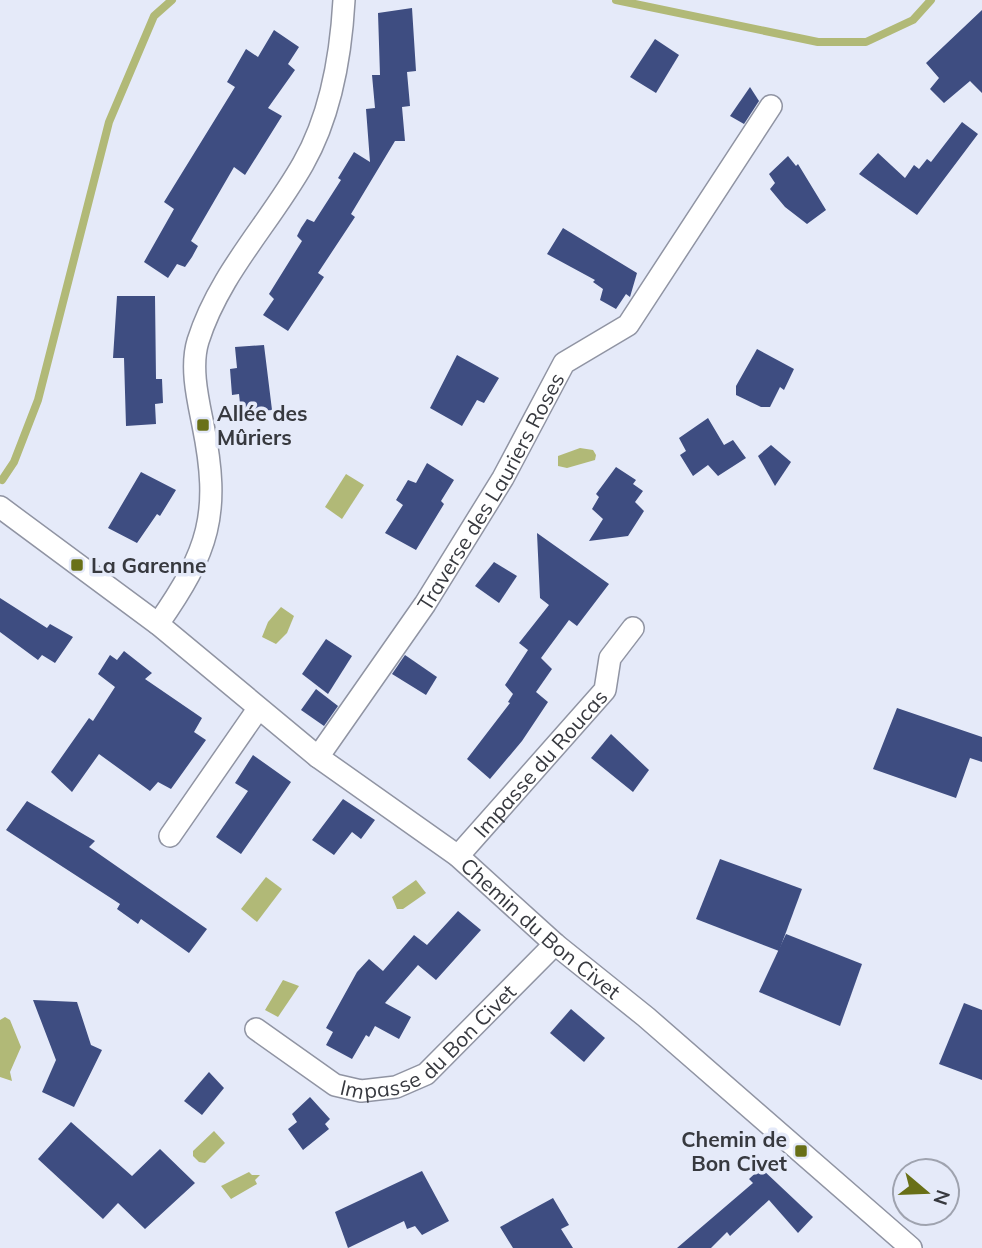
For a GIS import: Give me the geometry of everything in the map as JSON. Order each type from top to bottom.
[{"type":"street","points":[[158,624],[177,597],[207,536],[213,500],[210,458],[196,387],[196,345],[219,289],[304,162],[328,104],[342,41],[344,0]]},
{"type":"street","name":"Traverse des Lauriers Roses","points":[[318,757],[432,592],[503,478],[564,363],[628,325],[771,106]]},
{"type":"street","name":"Chemin du Bon Civet","points":[[0,507],[158,624],[318,757],[458,856],[555,943],[667,1035],[911,1248]]},
{"type":"street","name":"Impasse du Roucas","points":[[458,856],[605,690],[610,658],[633,628]]},
{"type":"street","points":[[170,836],[258,709]]},
{"type":"street","name":"Impasse du Bon Civet","points":[[256,1030],[335,1085],[361,1090],[396,1087],[426,1074],[555,943]]},
{"type":"shaded area","points":[[580,448],[593,450],[595,460],[567,468],[558,466],[558,456]]},
{"type":"shaded area","points":[[346,474],[364,485],[342,519],[325,507]]},
{"type":"shaded area","points":[[281,607],[294,616],[287,633],[276,644],[262,637],[268,622]]},
{"type":"shaded area","points":[[266,877],[282,889],[257,922],[241,909]]},
{"type":"shaded area","points":[[416,880],[426,893],[403,909],[397,909],[392,897]]},
{"type":"shaded area","points":[[283,980],[299,986],[278,1017],[265,1010]]},
{"type":"shaded area","points":[[5,1017],[10,1020],[21,1047],[10,1072],[12,1081],[0,1077],[0,1020]]},
{"type":"shaded area","points":[[214,1131],[225,1143],[205,1163],[199,1162],[193,1156],[193,1151]]},
{"type":"shaded area","points":[[249,1172],[252,1175],[260,1175],[255,1180],[257,1184],[231,1199],[221,1186]]},
{"type":"building","points":[[412,8],[416,71],[407,72],[410,106],[402,107],[405,141],[395,141],[351,214],[355,217],[318,273],[324,277],[288,331],[263,315],[274,299],[269,294],[302,241],[297,236],[301,228],[307,219],[314,222],[341,180],[338,178],[354,152],[370,162],[366,109],[375,108],[372,75],[380,75],[378,13]]},
{"type":"building","points":[[982,10],[982,93],[970,81],[944,103],[930,89],[939,78],[926,63]]},
{"type":"building","points":[[274,30],[299,47],[288,64],[295,70],[268,108],[282,116],[245,175],[234,167],[191,241],[198,246],[192,257],[185,267],[177,264],[168,278],[144,262],[174,209],[164,202],[235,87],[227,82],[246,49],[258,57]]},
{"type":"building","points":[[655,39],[679,55],[656,93],[630,77]]},
{"type":"building","points":[[750,87],[759,101],[744,124],[730,116]]},
{"type":"building","points":[[962,122],[978,134],[917,215],[859,174],[878,153],[905,178],[914,165],[919,169],[927,159],[931,162]]},
{"type":"building","points":[[788,156],[796,166],[798,164],[826,210],[807,224],[785,207],[770,189],[775,183],[769,174]]},
{"type":"building","points":[[563,228],[637,273],[630,297],[626,294],[616,309],[600,300],[603,289],[593,282],[595,280],[547,254]]},
{"type":"building","points":[[117,296],[155,296],[156,379],[162,379],[163,403],[155,404],[156,424],[126,426],[124,358],[113,358]]},
{"type":"building","points":[[264,345],[272,410],[241,413],[239,394],[232,395],[230,369],[237,368],[235,347]]},
{"type":"building","points":[[757,349],[794,369],[784,390],[780,387],[770,407],[761,407],[736,395],[736,386]]},
{"type":"building","points":[[457,355],[499,378],[484,403],[477,400],[462,426],[430,408]]},
{"type":"building","points":[[708,418],[724,445],[733,440],[746,458],[718,476],[708,465],[693,476],[680,455],[686,451],[679,438]]},
{"type":"building","points":[[771,445],[791,462],[775,486],[758,456]]},
{"type":"building","points":[[427,463],[454,480],[441,501],[444,504],[416,550],[385,533],[403,505],[396,500],[408,480],[416,483]]},
{"type":"building","points":[[616,467],[636,480],[633,484],[643,491],[635,502],[644,511],[628,536],[589,541],[603,519],[592,509],[599,497],[596,494]]},
{"type":"building","points":[[141,472],[176,490],[160,516],[157,514],[137,543],[108,528]]},
{"type":"building","points":[[537,533],[609,584],[577,626],[569,620],[541,658],[552,669],[536,692],[548,702],[522,741],[490,779],[467,759],[510,703],[508,702],[513,694],[505,685],[528,650],[519,643],[549,605],[540,598]]},
{"type":"building","points":[[494,562],[517,576],[499,603],[475,586]]},
{"type":"building","points":[[0,598],[47,628],[50,624],[73,637],[55,663],[42,655],[38,660],[0,632]]},
{"type":"building","points":[[326,639],[352,656],[328,694],[302,674]]},
{"type":"building","points":[[124,651],[152,673],[145,679],[202,718],[194,732],[206,740],[171,789],[158,782],[150,791],[99,754],[72,792],[51,772],[89,718],[93,721],[115,687],[98,674],[110,655],[117,660]]},
{"type":"building","points":[[405,655],[437,677],[426,695],[392,674]]},
{"type":"building","points":[[316,689],[338,706],[324,726],[301,710]]},
{"type":"building","points":[[897,708],[982,737],[982,762],[970,758],[956,798],[873,769]]},
{"type":"building","points":[[611,734],[649,770],[633,792],[591,758]]},
{"type":"building","points":[[253,755],[291,782],[241,854],[216,837],[248,791],[235,783]]},
{"type":"building","points":[[343,799],[375,820],[361,839],[352,832],[334,855],[312,840]]},
{"type":"building","points":[[27,801],[95,841],[89,847],[207,929],[189,953],[141,919],[138,924],[117,909],[120,904],[6,830]]},
{"type":"building","points":[[720,859],[802,889],[779,951],[696,919]]},
{"type":"building","points":[[458,911],[481,930],[436,980],[418,965],[385,1003],[411,1017],[399,1039],[375,1026],[369,1037],[366,1035],[352,1059],[326,1045],[333,1032],[326,1028],[357,972],[369,959],[383,971],[414,935],[427,945]]},
{"type":"building","points":[[786,934],[862,964],[840,1026],[759,992]]},
{"type":"building","points":[[33,1000],[77,1002],[91,1045],[102,1050],[74,1107],[42,1092],[56,1060]]},
{"type":"building","points":[[964,1003],[982,1010],[982,1080],[939,1064]]},
{"type":"building","points":[[571,1009],[605,1038],[584,1062],[550,1033]]},
{"type":"building","points":[[209,1072],[224,1088],[202,1115],[184,1101]]},
{"type":"building","points":[[310,1097],[330,1119],[325,1124],[329,1129],[303,1150],[288,1129],[297,1122],[292,1114]]},
{"type":"building","points":[[71,1122],[132,1176],[160,1149],[195,1183],[145,1229],[118,1203],[103,1219],[38,1159]]},
{"type":"building","points":[[761,1168],[813,1217],[798,1233],[769,1200],[730,1236],[727,1232],[711,1248],[677,1248],[753,1183],[749,1179]]},
{"type":"building","points":[[422,1171],[449,1221],[422,1235],[415,1226],[407,1229],[404,1221],[348,1248],[335,1212]]},
{"type":"building","points":[[553,1198],[569,1225],[561,1229],[573,1248],[513,1248],[500,1227]]},
{"type":"waterway","points":[[2,480],[14,462],[38,400],[109,122],[154,16],[172,0]]},
{"type":"waterway","points":[[616,0],[818,42],[866,42],[913,20],[931,0]]},
{"type":"place","name":"Allée des Mûriers","points":[[203,425]]},
{"type":"place","name":"La Garenne","points":[[77,565]]},
{"type":"place","name":"Chemin de Bon Civet","points":[[801,1151]]}]
